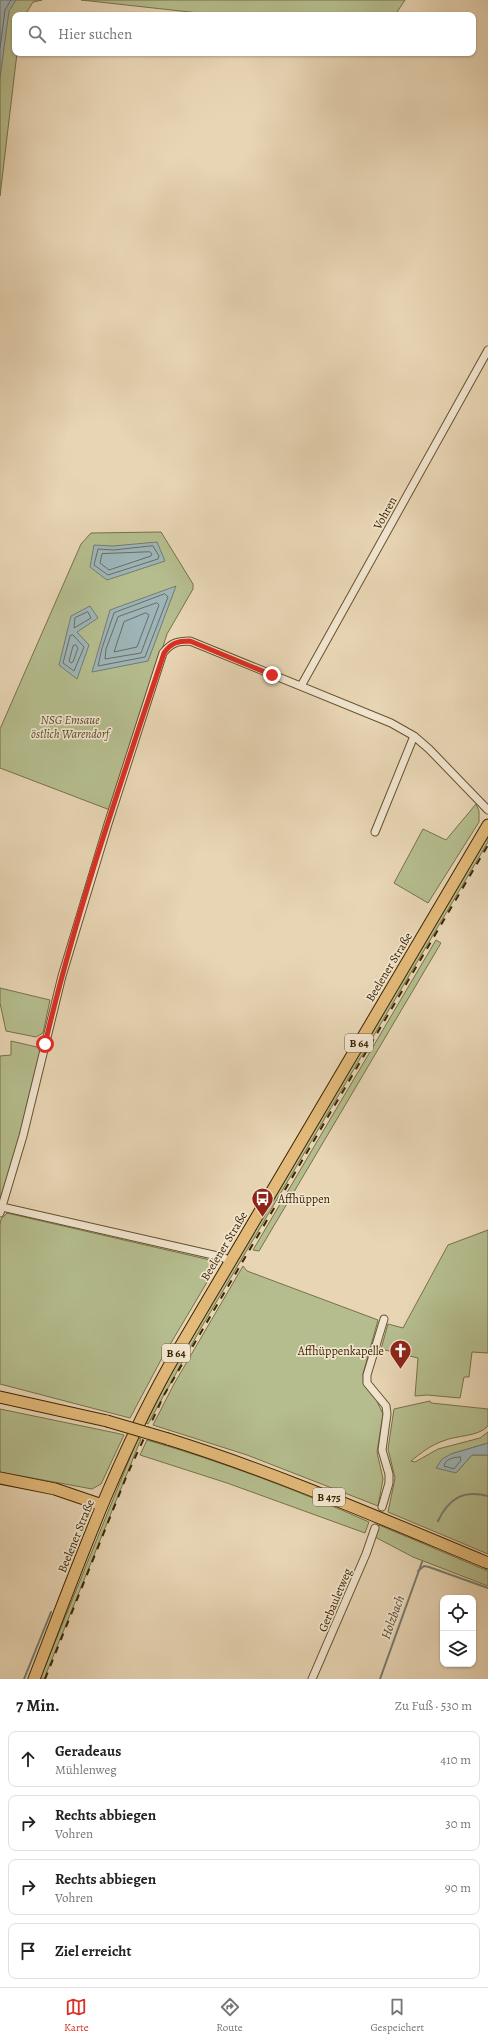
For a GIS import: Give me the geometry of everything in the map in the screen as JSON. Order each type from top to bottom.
[{"type":"main road","name":"Beelener Straße","points":[[34,1679],[102,1504],[147,1405],[230,1261],[488,825]]},
{"type":"main road","name":"B 475","points":[[0,1397],[107,1421],[168,1438],[245,1464],[488,1563]]},
{"type":"main road","points":[[0,1478],[55,1489],[102,1504]]},
{"type":"street","name":"Vohren","points":[[301,686],[488,350]]},
{"type":"street","points":[[230,1261],[222,1257],[1,1210],[23,1136],[55,999],[105,832],[164,653],[173,643],[190,641],[391,723],[414,736],[429,748],[488,810]]},
{"type":"street","points":[[375,832],[414,736]]},
{"type":"street","points":[[382,1507],[389,1483],[389,1474],[382,1450],[388,1414],[386,1406],[367,1383],[367,1375],[384,1319]]},
{"type":"street","name":"Gerbauletweg","points":[[312,1679],[366,1554],[375,1528]]},
{"type":"green space","points":[[0,0],[42,0],[33,2],[27,12],[12,12],[12,56],[17,56],[0,196]]},
{"type":"green space","points":[[81,0],[405,0],[397,12],[190,12]]},
{"type":"green space","name":"NSG Emsaue östlich Warendorf","points":[[161,532],[193,584],[193,589],[167,634],[110,810],[0,768],[0,729],[81,544],[91,533]]},
{"type":"green space","points":[[476,804],[479,811],[479,822],[428,903],[394,883],[423,829],[446,840]]},
{"type":"green space","points":[[488,835],[488,842],[201,1328],[148,1424],[146,1423],[177,1362]]},
{"type":"green space","points":[[436,940],[441,943],[259,1251],[253,1250]]},
{"type":"green space","points":[[0,988],[50,1000],[43,1033],[36,1037],[6,1031],[0,1003]]},
{"type":"green space","points":[[11,1041],[41,1048],[21,1135],[0,1204],[0,1056],[11,1055]]},
{"type":"green space","points":[[7,1213],[219,1262],[162,1358],[130,1418],[0,1384],[0,1225],[1,1219]]},
{"type":"green space","points":[[488,1230],[488,1353],[472,1352],[469,1377],[464,1377],[460,1398],[427,1395],[415,1396],[418,1358],[381,1349],[388,1324],[403,1328],[448,1245]]},
{"type":"green space","points":[[243,1266],[247,1271],[378,1320],[363,1374],[364,1382],[375,1397],[383,1414],[377,1452],[383,1479],[378,1506],[247,1455],[153,1425],[174,1384]]},
{"type":"green space","points":[[430,1401],[431,1403],[488,1409],[488,1426],[484,1430],[439,1443],[411,1461],[415,1462],[438,1449],[480,1438],[488,1432],[488,1443],[451,1454],[456,1473],[472,1455],[488,1455],[488,1554],[388,1512],[395,1478],[388,1449],[394,1409]]},
{"type":"green space","points":[[0,1409],[124,1435],[101,1484],[92,1489],[0,1472]]},
{"type":"green space","points":[[138,1438],[141,1439],[44,1679],[40,1679]]},
{"type":"green space","points":[[147,1440],[232,1467],[342,1510],[369,1522],[365,1533],[227,1483],[140,1455]]},
{"type":"green space","points":[[379,1525],[488,1571],[488,1586],[413,1557],[375,1537]]},
{"type":"water","points":[[0,0],[16,0],[9,11],[0,78]]},
{"type":"water","points":[[157,542],[165,561],[107,580],[90,567],[94,545],[113,546]]},
{"type":"water","points":[[176,586],[148,661],[92,672],[110,610]]},
{"type":"water","points":[[90,606],[98,618],[77,632],[89,645],[77,679],[59,665],[71,616]]},
{"type":"water","points":[[488,1443],[488,1455],[472,1455],[456,1473],[436,1468],[442,1459],[451,1454]]},
{"type":"waterway","name":"Holzbach","points":[[438,1521],[442,1513],[452,1501],[464,1495],[471,1494],[488,1496]]},
{"type":"waterway","name":"Holzbach","points":[[380,1679],[422,1562]]},
{"type":"waterway","points":[[418,1571],[424,1566],[429,1567],[488,1588]]},
{"type":"waterway","points":[[24,1679],[51,1612]]},
{"type":"railway","points":[[45,1679],[127,1475],[164,1395],[488,845]]},
{"type":"place","name":"Affhüppen","points":[[262,1218]]},
{"type":"place","name":"Affhüppenkapelle","points":[[400,1370]]},
{"type":"route","points":[[45,1044],[55,999],[108,824],[164,653],[173,643],[190,641],[272,675]]}]
